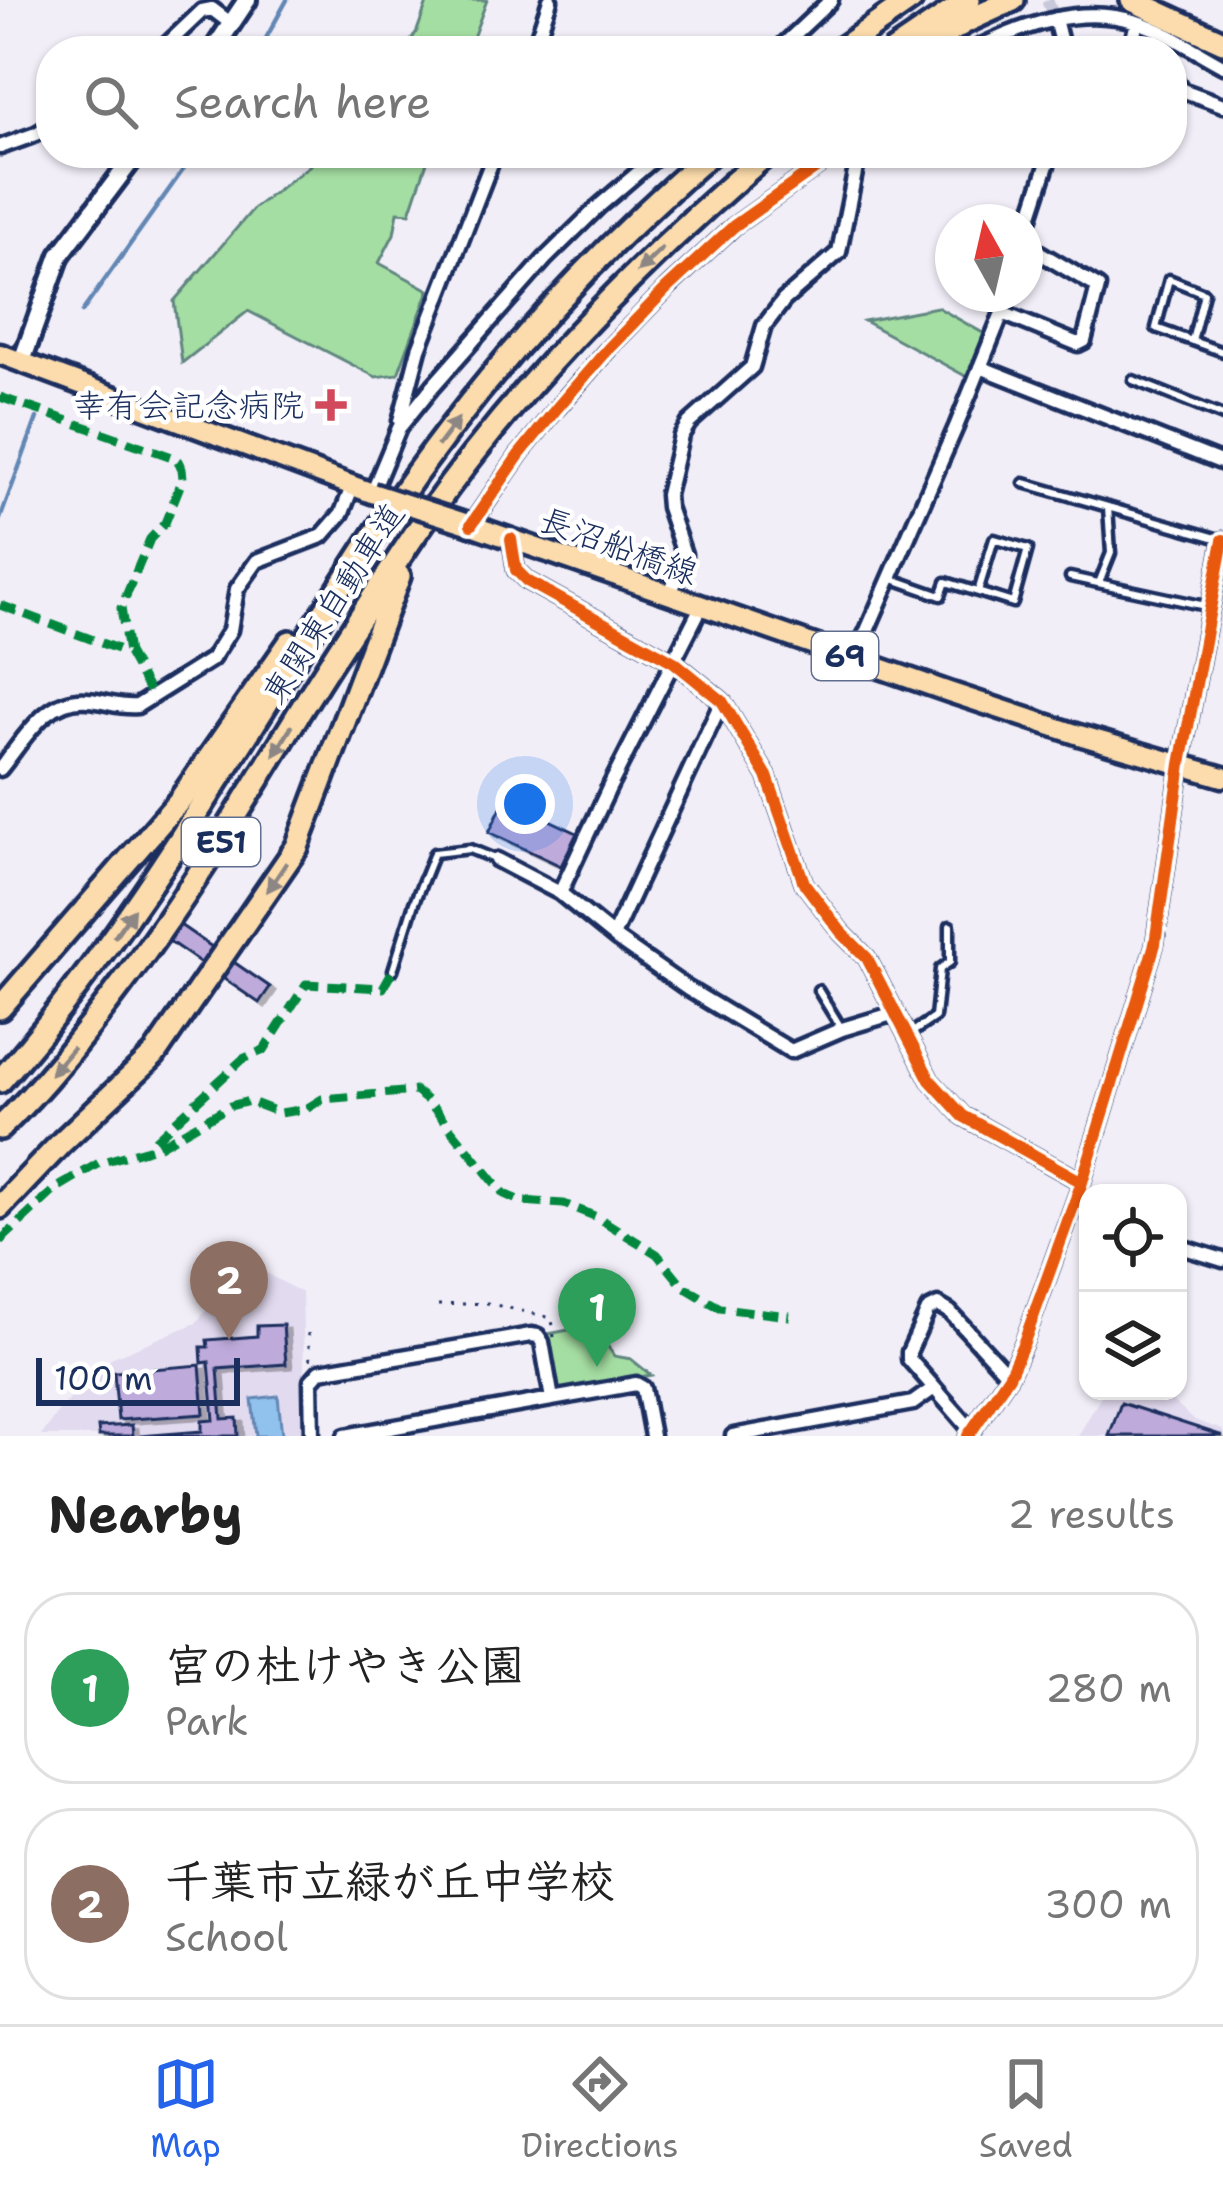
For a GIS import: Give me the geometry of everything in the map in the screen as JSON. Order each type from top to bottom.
[{"type":"highway","points":[[854,36],[894,0]]},
{"type":"highway","points":[[859,36],[911,0]]},
{"type":"highway","points":[[916,36],[969,0]]},
{"type":"highway","points":[[943,36],[1013,0]]},
{"type":"highway","points":[[1134,11],[1223,43]]},
{"type":"highway","name":"東関東自動車道","points":[[0,1081],[121,928],[379,527],[461,414],[631,226],[694,168]]},
{"type":"highway","name":"東関東自動車道","points":[[0,1128],[65,1059],[148,950],[232,826],[414,536],[493,431],[585,325],[751,168]]},
{"type":"highway","points":[[686,226],[759,168]]},
{"type":"highway","points":[[0,1008],[180,800],[338,574],[379,527]]},
{"type":"highway","points":[[0,1207],[154,1055],[297,847],[414,536]]},
{"type":"main road","name":"長沼船橋線","points":[[0,354],[352,487],[701,608],[1079,735],[1223,777]]},
{"type":"street","points":[[224,36],[248,0]]},
{"type":"street","points":[[537,36],[550,0]]},
{"type":"street","points":[[793,36],[831,0]]},
{"type":"street","points":[[175,36],[202,10],[212,9],[232,25]]},
{"type":"street","points":[[1002,36],[1055,19],[1134,11],[1174,36]]},
{"type":"street","points":[[1055,19],[1059,36]]},
{"type":"street","points":[[1187,44],[1223,66]]},
{"type":"street","points":[[1187,92],[1223,105]]},
{"type":"street","points":[[0,147],[36,134]]},
{"type":"street","points":[[22,362],[60,255],[126,168]]},
{"type":"street","points":[[372,493],[399,428],[419,349],[489,168]]},
{"type":"street","points":[[399,428],[545,259],[644,168]]},
{"type":"street","points":[[471,525],[519,455],[609,348],[734,226],[816,168]]},
{"type":"street","points":[[666,595],[684,571],[684,554],[667,496],[681,436],[689,423],[752,367],[764,326],[784,300],[838,252],[856,168]]},
{"type":"street","points":[[1034,204],[1046,168]]},
{"type":"street","points":[[851,658],[866,633],[1003,313],[1078,344],[1084,341],[1098,287],[1043,255]]},
{"type":"street","points":[[980,367],[1223,463]]},
{"type":"street","points":[[0,769],[50,708],[62,701],[137,706],[212,659],[230,629],[237,590],[257,561],[322,536],[342,513],[352,487]]},
{"type":"street","points":[[511,539],[516,570],[527,581],[674,662],[722,701],[767,776],[804,883],[867,958],[930,1080],[964,1116],[1082,1182]]},
{"type":"street","points":[[1009,1376],[938,1305],[928,1310],[909,1352],[912,1365],[970,1434],[1009,1376],[1073,1209],[1155,944],[1181,764],[1223,540]]},
{"type":"street","points":[[560,893],[701,608]]},
{"type":"street","points":[[613,936],[722,701]]},
{"type":"street","points":[[497,860],[560,893],[688,988],[791,1051],[896,1013]]},
{"type":"street","points":[[1073,1209],[1079,1211]]},
{"type":"street","points":[[1187,1249],[1223,1260]]},
{"type":"street","points":[[312,1436],[310,1381],[320,1371],[531,1335],[542,1342],[552,1399]]},
{"type":"street","points":[[345,1436],[636,1384],[644,1388],[652,1436]]},
{"type":"street","points":[[734,1436],[913,1403],[934,1388]]},
{"type":"lane","points":[[1192,341],[1204,293],[1169,279],[1156,328],[1192,341],[1223,352]]},
{"type":"lane","points":[[1133,380],[1223,416]]},
{"type":"lane","points":[[1024,483],[1223,540]]},
{"type":"lane","points":[[1099,584],[1111,553],[1108,507]]},
{"type":"lane","points":[[890,578],[941,596],[946,582],[1013,604],[1028,549],[994,539],[978,592]]},
{"type":"lane","points":[[1070,577],[1210,607]]},
{"type":"lane","points":[[393,970],[434,853],[470,849],[497,860]]},
{"type":"lane","points":[[907,1036],[934,1017],[940,969],[950,962],[950,926]]},
{"type":"lane","points":[[818,990],[842,1029]]},
{"type":"path","points":[[438,1305],[487,1303],[552,1318],[555,1339]]},
{"type":"path","points":[[308,1333],[310,1381]]},
{"type":"shaded area","points":[[255,1267],[302,1293],[306,1436],[41,1436],[61,1408],[113,1357],[196,1323],[234,1274]]},
{"type":"shaded area","points":[[1099,1400],[1171,1400],[1194,1420],[1223,1430],[1223,1436],[1078,1436]]},
{"type":"green space","points":[[428,0],[487,0],[474,36],[414,36]]},
{"type":"green space","points":[[306,168],[425,168],[410,213],[398,212],[394,234],[379,263],[429,290],[398,374],[376,377],[248,311],[182,363],[174,301],[254,208]]},
{"type":"green space","points":[[935,307],[935,312],[946,312],[988,336],[969,378],[864,321]]},
{"type":"green space","points":[[584,1327],[598,1331],[614,1356],[631,1359],[651,1375],[562,1391],[556,1388],[548,1334]]},
{"type":"water","points":[[278,1396],[282,1436],[256,1436],[252,1399]]},
{"type":"building","points":[[505,799],[577,833],[561,866],[489,832]]},
{"type":"building","points":[[180,925],[270,987],[259,1003],[169,941]]},
{"type":"building","points":[[283,1325],[286,1364],[218,1369],[222,1419],[237,1418],[238,1436],[140,1436],[202,1431],[202,1421],[214,1420],[209,1362],[202,1363],[201,1347],[208,1347],[207,1340],[257,1336],[257,1326]]},
{"type":"building","points":[[200,1365],[204,1414],[118,1420],[114,1372]]},
{"type":"building","points":[[1121,1403],[1223,1436],[1109,1436]]},
{"type":"building","points":[[132,1425],[133,1436],[99,1436],[98,1427]]},
{"type":"waterway","points":[[267,36],[287,0]]},
{"type":"waterway","points":[[82,312],[184,168]]},
{"type":"waterway","points":[[0,519],[37,418]]},
{"type":"tunnel","points":[[1047,0],[1055,19]]},
{"type":"marked path","points":[[0,397],[178,461],[183,478],[121,608],[128,653]]},
{"type":"marked path","points":[[0,605],[128,653],[153,698]]},
{"type":"marked path","points":[[155,1140],[243,1059],[264,1050],[306,984],[383,988],[393,970]]},
{"type":"marked path","points":[[0,1241],[57,1188],[99,1163],[159,1146],[230,1106],[249,1101],[280,1113],[306,1109],[322,1099],[415,1091],[504,1194],[520,1201],[564,1204],[597,1217],[657,1254],[684,1287],[720,1308],[790,1316]]},
{"type":"cycle path","points":[[471,525],[519,455],[609,348],[734,226],[816,168]]},
{"type":"cycle path","points":[[511,539],[516,570],[527,581],[674,662],[722,701],[767,776],[804,883],[867,958],[930,1080],[963,1116],[1082,1182]]},
{"type":"cycle path","points":[[968,1436],[1009,1376],[1024,1342],[1082,1182],[1155,944],[1181,764],[1223,540]]},
{"type":"place","name":"幸有会記念病院","points":[[331,405]]},
{"type":"place","name":"千葉市立緑が丘中学校","points":[[229,1340]]},
{"type":"place","name":"宮の杜けやき公園","points":[[597,1367]]}]
